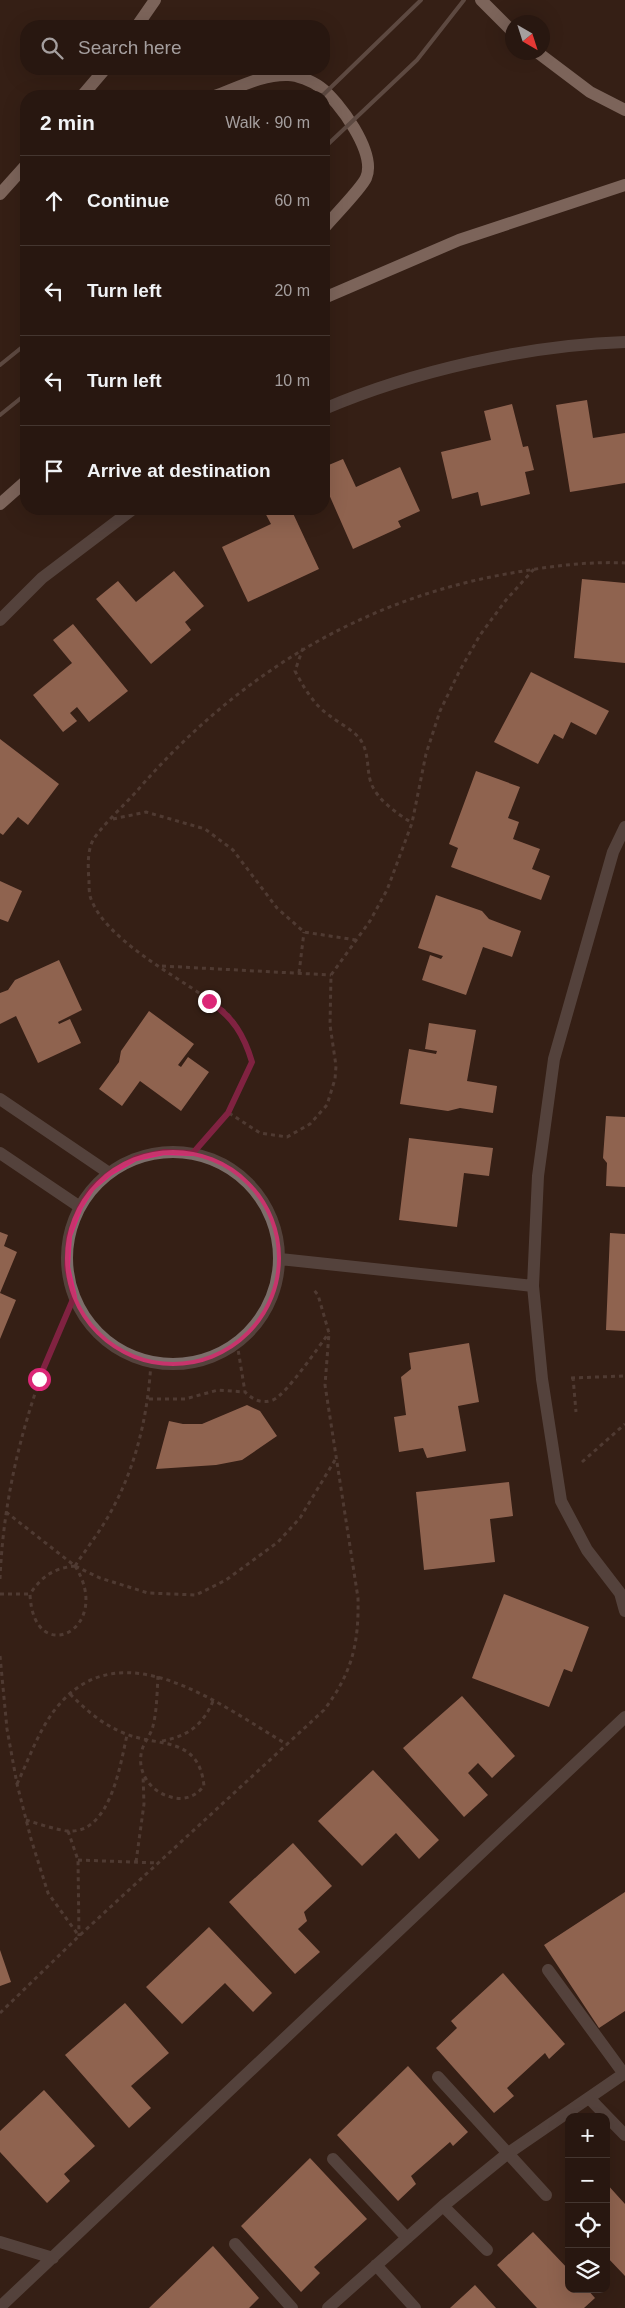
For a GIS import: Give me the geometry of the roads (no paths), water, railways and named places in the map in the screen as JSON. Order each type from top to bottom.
[{"type":"main road","points":[[141,20],[155,0]]},
{"type":"main road","points":[[481,0],[505,24]]},
{"type":"main road","points":[[548,60],[590,92],[625,110]]},
{"type":"main road","points":[[87,90],[100,75]]},
{"type":"main road","points":[[230,90],[247,83],[288,75],[319,86],[323,90]]},
{"type":"main road","points":[[330,96],[337,103],[363,144],[368,158],[366,178],[330,221]]},
{"type":"main road","points":[[0,194],[20,173]]},
{"type":"main road","points":[[330,295],[460,240],[625,185]]},
{"type":"main road","points":[[0,504],[20,486]]},
{"type":"street","points":[[330,406],[357,395],[474,361],[595,343],[625,342]]},
{"type":"street","points":[[0,620],[42,578],[126,515]]},
{"type":"street","points":[[625,827],[613,852],[554,1059],[538,1176],[533,1286],[542,1379],[560,1501],[587,1550],[623,1594],[625,1611]]},
{"type":"street","points":[[0,1099],[110,1173]]},
{"type":"street","points":[[164,1152],[193,1153],[221,1163],[246,1180],[264,1203],[276,1230],[280,1263],[272,1296],[258,1322],[237,1343],[210,1357],[191,1362],[181,1364],[151,1362],[126,1354],[104,1340],[86,1320],[74,1297],[67,1267],[69,1236],[80,1207],[92,1188],[110,1173],[136,1158],[164,1152]]},
{"type":"street","points":[[0,1153],[80,1207]]},
{"type":"street","points":[[280,1263],[533,1286]]},
{"type":"street","points":[[0,2307],[625,1717]]},
{"type":"street","points":[[328,2308],[442,2206],[507,2154],[625,2073],[548,1970]]},
{"type":"street","points":[[438,2077],[546,2195]]},
{"type":"street","points":[[589,2098],[625,2135]]},
{"type":"street","points":[[333,2159],[407,2238]]},
{"type":"street","points":[[442,2206],[487,2250]]},
{"type":"street","points":[[0,2242],[52,2258]]},
{"type":"street","points":[[234,2244],[292,2308]]},
{"type":"street","points":[[376,2265],[415,2308]]},
{"type":"railway","points":[[328,90],[421,0]]},
{"type":"railway","points":[[330,142],[417,60],[464,0]]},
{"type":"railway","points":[[0,365],[20,349]]},
{"type":"railway","points":[[0,415],[20,399]]}]
